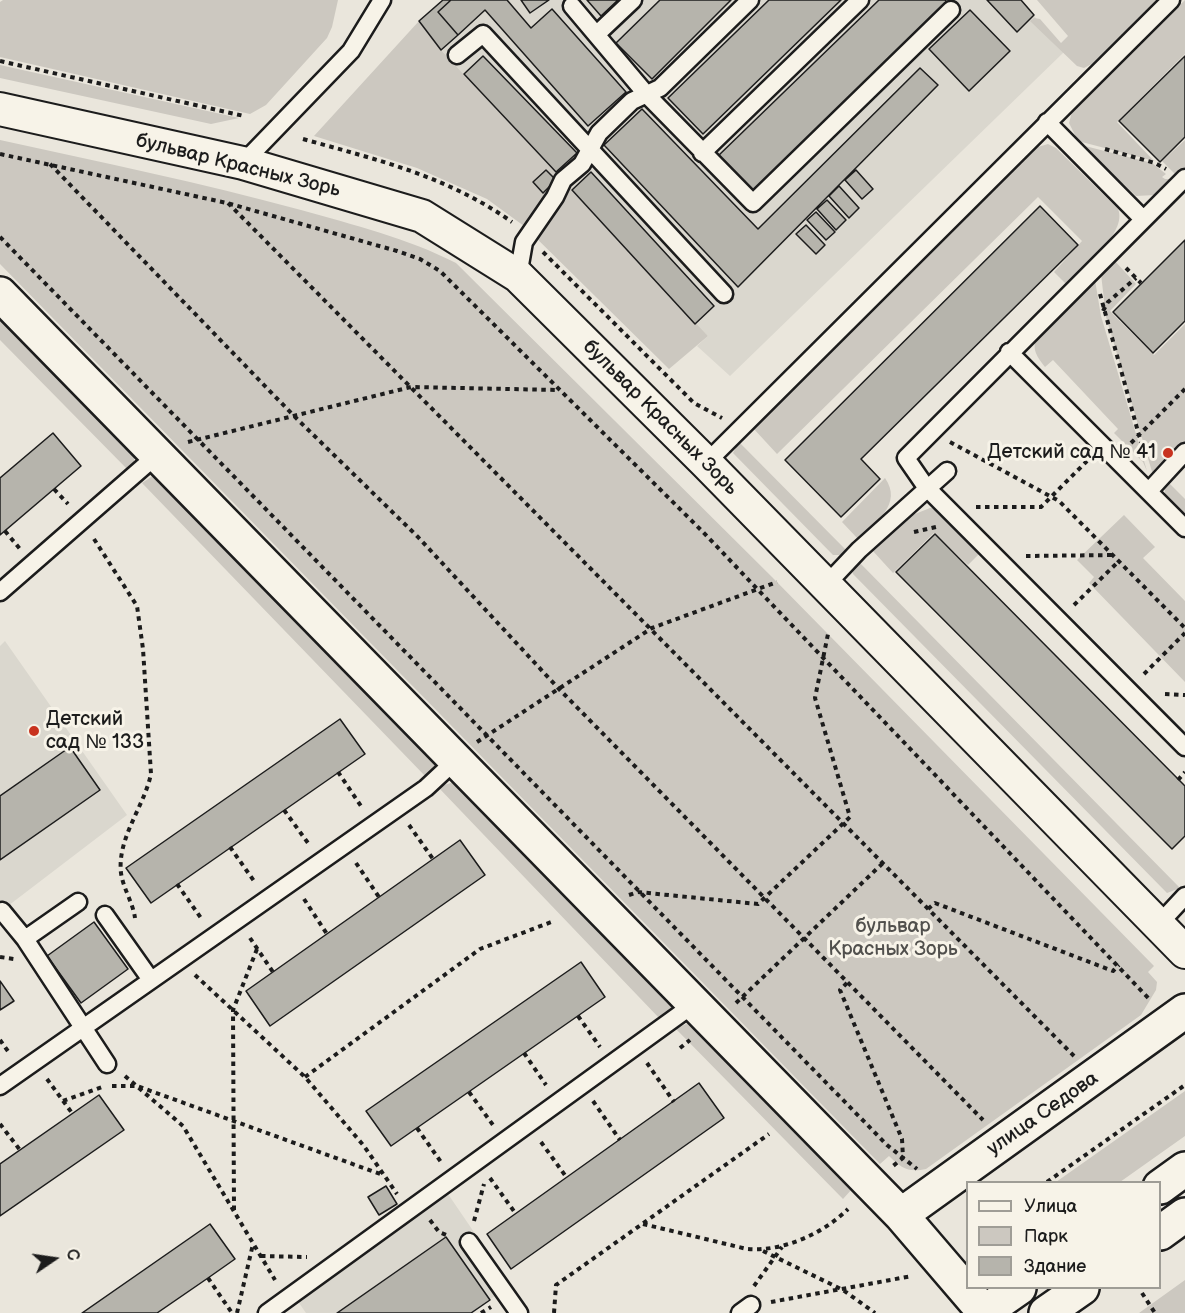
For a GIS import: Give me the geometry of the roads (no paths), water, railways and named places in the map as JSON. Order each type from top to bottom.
[{"type":"street","name":"бульвар Красных Зорь","points":[[0,109],[243,163],[422,216],[518,276],[706,463],[1185,952]]},
{"type":"street","points":[[0,294],[901,1215],[984,1313],[1015,1289]]},
{"type":"street","name":"улица Седова","points":[[901,1215],[1170,1008]]},
{"type":"street","points":[[1161,1186],[1185,1169]]},
{"type":"street","points":[[1161,1232],[1185,1215]]},
{"type":"street","points":[[1046,1313],[1079,1289]]},
{"type":"lane","points":[[243,163],[351,51],[382,0]]},
{"type":"lane","points":[[597,34],[633,0]]},
{"type":"lane","points":[[518,276],[524,242],[555,197],[563,180],[582,164],[599,133],[632,101],[660,88],[750,0]]},
{"type":"lane","points":[[702,153],[860,0]]},
{"type":"lane","points":[[706,463],[1171,0]]},
{"type":"lane","points":[[572,6],[647,95],[753,203],[951,10]]},
{"type":"lane","points":[[457,55],[483,34],[724,294]]},
{"type":"lane","points":[[1047,122],[1143,219]]},
{"type":"lane","points":[[1183,181],[1009,352],[906,458],[927,487],[1129,688],[1185,747]]},
{"type":"lane","points":[[1009,352],[1116,459],[1151,489],[1185,528]]},
{"type":"lane","points":[[1151,489],[1185,452]]},
{"type":"lane","points":[[0,591],[158,455]]},
{"type":"lane","points":[[825,586],[927,487],[947,471]]},
{"type":"lane","points":[[0,1086],[426,788],[456,760]]},
{"type":"lane","points":[[1158,925],[1185,896]]},
{"type":"lane","points":[[26,939],[78,902]]},
{"type":"lane","points":[[2,911],[26,939],[107,1064]]},
{"type":"lane","points":[[105,915],[151,981]]},
{"type":"lane","points":[[267,1313],[694,1004]]},
{"type":"lane","points":[[469,1242],[519,1313]]},
{"type":"place","name":"Детский сад № 41","points":[[1168,453]]},
{"type":"place","name":"Детский сад № 133","points":[[34,731]]}]
